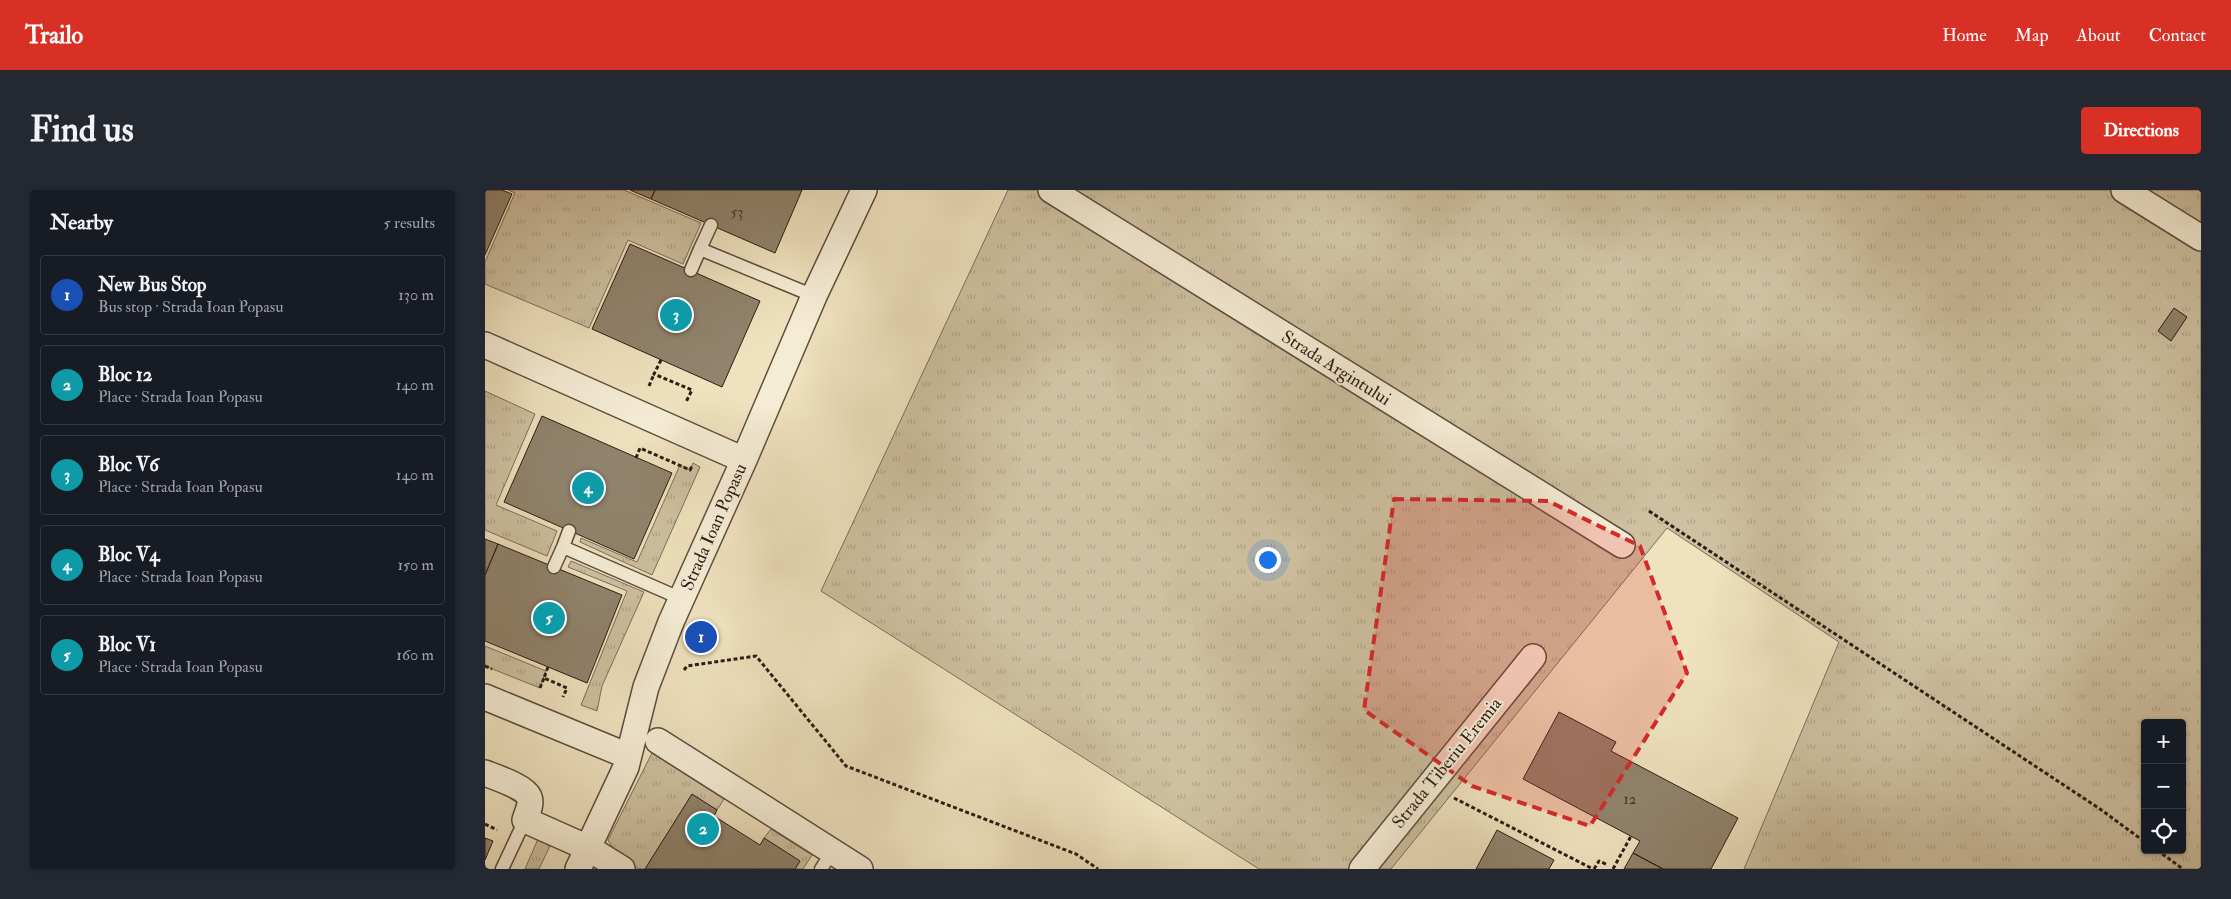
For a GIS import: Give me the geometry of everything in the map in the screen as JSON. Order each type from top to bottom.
[{"type":"street","name":"Strada Ioan Popasu","points":[[583,859],[626,767],[646,687],[682,599],[744,460],[813,296],[864,190]]},
{"type":"street","name":"Strada Argintului","points":[[1051,190],[1622,546]]},
{"type":"street","points":[[2124,190],[2201,238]]},
{"type":"street","points":[[485,346],[744,460]]},
{"type":"street","name":"Strada Tiberiu Eremia","points":[[1362,869],[1533,657]]},
{"type":"street","points":[[485,696],[628,756]]},
{"type":"street","points":[[658,741],[827,860],[860,869]]},
{"type":"street","points":[[485,773],[523,789],[529,797],[529,808],[525,820],[583,859],[618,868]]},
{"type":"lane","points":[[691,270],[711,225]]},
{"type":"lane","points":[[700,249],[813,296]]},
{"type":"lane","points":[[554,567],[569,531]]},
{"type":"lane","points":[[563,547],[682,599]]},
{"type":"lane","points":[[502,869],[525,820]]},
{"type":"path","points":[[649,386],[661,360]]},
{"type":"path","points":[[655,374],[692,390],[686,402]]},
{"type":"path","points":[[636,458],[640,448],[690,470],[693,463]]},
{"type":"path","points":[[1649,511],[2100,809],[2141,839]]},
{"type":"path","points":[[682,674],[687,666],[756,656],[846,766],[1076,854],[1097,869]]},
{"type":"path","points":[[540,688],[549,667]]},
{"type":"path","points":[[544,678],[567,688],[563,697]]},
{"type":"path","points":[[1429,785],[1594,869],[1599,861],[1608,865]]},
{"type":"path","points":[[1613,869],[1631,836]]},
{"type":"path","points":[[2162,854],[2183,869]]},
{"type":"highlighted area","points":[[1394,499],[1548,501],[1640,546],[1687,673],[1590,826],[1472,786],[1364,710]]},
{"type":"green space","points":[[508,190],[624,190],[701,223],[683,264],[628,240],[589,328],[485,284],[485,262],[515,193]]},
{"type":"green space","points":[[1008,190],[2201,190],[2201,869],[1744,869],[1839,642],[1667,528],[1391,869],[1259,869],[821,591]]},
{"type":"green space","points":[[485,391],[535,414],[496,505],[557,531],[547,556],[485,530]]},
{"type":"green space","points":[[693,463],[700,467],[652,575],[580,542],[581,538],[637,562],[680,465],[690,470]]},
{"type":"green space","points":[[571,561],[644,592],[602,686],[597,711],[581,705],[627,591],[568,567]]},
{"type":"green space","points":[[485,646],[546,671],[540,688],[485,666]]},
{"type":"green space","points":[[652,753],[724,799],[717,810],[692,795],[645,869],[627,864],[608,840]]},
{"type":"green space","points":[[771,829],[812,855],[803,869],[795,869],[800,861],[764,838]]},
{"type":"green space","points":[[541,832],[556,833],[539,869],[525,869]]},
{"type":"building","points":[[485,190],[502,190],[512,194],[485,255]]},
{"type":"building","points":[[630,190],[655,190],[651,199]]},
{"type":"building","points":[[655,190],[802,190],[775,253],[651,199]]},
{"type":"building","points":[[630,244],[760,301],[722,387],[592,329]]},
{"type":"building","points":[[2174,308],[2187,317],[2171,341],[2158,331]]},
{"type":"building","points":[[542,416],[672,473],[634,559],[504,502]]},
{"type":"building","points":[[485,539],[498,544],[485,575]]},
{"type":"building","points":[[498,544],[622,595],[587,683],[485,641],[485,575]]},
{"type":"building","points":[[1559,712],[1616,742],[1611,751],[1738,818],[1711,869],[1663,869],[1633,853],[1640,841],[1523,779]]},
{"type":"building","points":[[692,794],[717,810],[714,816],[760,845],[764,838],[800,861],[795,869],[645,869]]},
{"type":"building","points":[[1497,830],[1554,860],[1549,869],[1476,869]]},
{"type":"building","points":[[485,838],[493,841],[485,860]]},
{"type":"building","points":[[1633,853],[1663,869],[1624,869]]},
{"type":"place","name":"Bloc V6","points":[[676,315]]},
{"type":"place","name":"Bloc V4","points":[[588,488]]},
{"type":"place","name":"Bloc V1","points":[[549,618]]},
{"type":"place","name":"New Bus Stop","points":[[701,637]]},
{"type":"place","name":"Bloc 12","points":[[703,829]]}]
